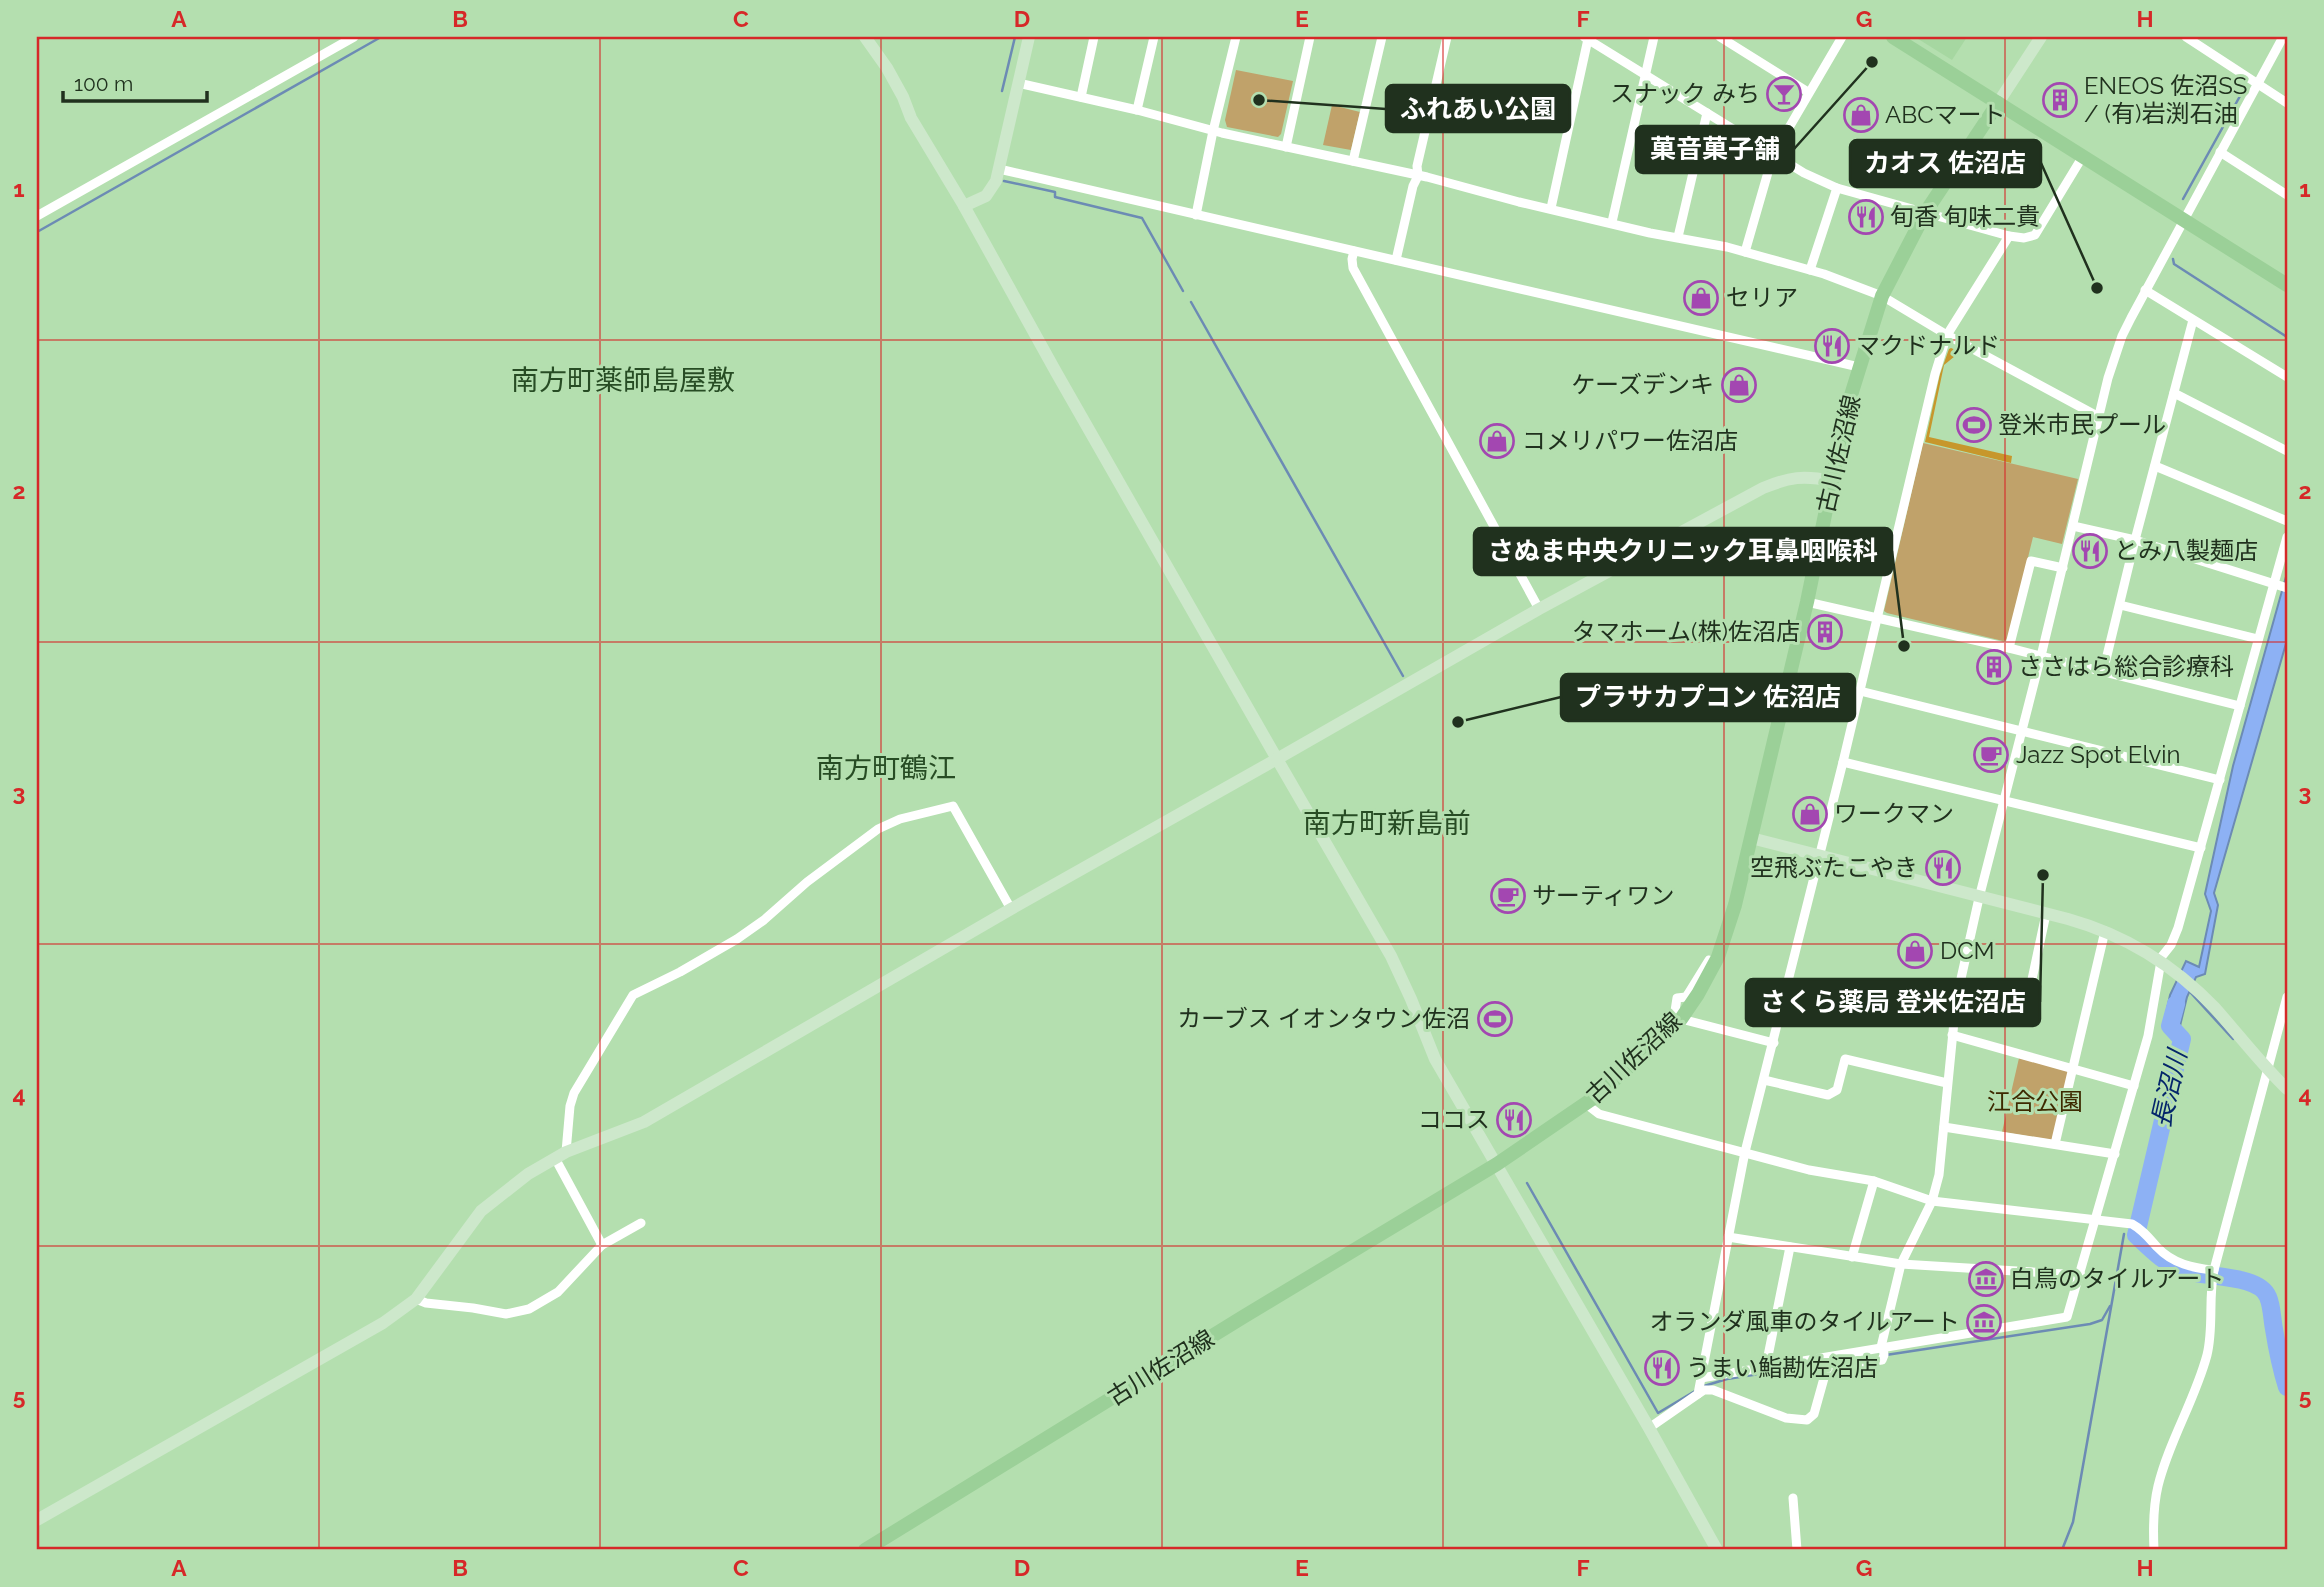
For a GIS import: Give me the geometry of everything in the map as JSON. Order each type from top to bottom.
[{"type":"main road","points":[[1893,37],[2287,285]]},
{"type":"main road","name":"古川佐沼線","points":[[864,1550],[1497,1164],[1586,1104],[1681,1019],[1710,971],[1727,931],[1807,602],[1847,408],[1882,296],[1925,213],[1998,103]]},
{"type":"street","points":[[37,216],[354,37]]},
{"type":"street","points":[[865,37],[887,68],[912,118],[1062,384],[1391,956],[1435,1059],[1717,1550]]},
{"type":"street","points":[[964,206],[986,195],[996,181],[1029,37]]},
{"type":"street","points":[[1081,97],[1094,37]]},
{"type":"street","points":[[1138,110],[1154,37]]},
{"type":"street","points":[[1196,215],[1236,37]]},
{"type":"street","points":[[1286,147],[1310,37]]},
{"type":"street","points":[[1353,161],[1382,37]]},
{"type":"street","points":[[1396,260],[1413,186],[1418,176],[1417,166],[1447,37]]},
{"type":"street","points":[[1612,222],[1654,37]]},
{"type":"street","points":[[1720,37],[1808,92]]},
{"type":"street","points":[[1745,252],[1773,155],[1842,37]]},
{"type":"street","points":[[1998,103],[2041,37]]},
{"type":"street","points":[[2186,37],[2287,103]]},
{"type":"street","points":[[1700,1386],[1704,1390],[1713,1390],[1786,1418],[1807,1420],[1814,1414],[1826,1371],[1831,1367],[1882,1360],[1901,1264],[1932,1201],[1942,1154],[1956,1001],[1979,898],[2108,379],[2122,336],[2145,290],[2283,37]]},
{"type":"street","points":[[1551,208],[1586,38],[1804,173],[1837,188],[2008,236],[2024,238],[2035,235],[2083,156]]},
{"type":"street","points":[[1018,83],[1650,233],[1745,252],[1810,270],[1882,296],[1947,335],[2099,417]]},
{"type":"street","points":[[1678,237],[1707,113]]},
{"type":"street","points":[[2220,152],[2287,195]]},
{"type":"street","points":[[999,169],[1859,367]]},
{"type":"street","points":[[1810,270],[1837,188]]},
{"type":"street","points":[[1700,1386],[1745,1152],[1820,857],[1935,374],[1947,335],[2008,236]]},
{"type":"street","points":[[1354,251],[1353,268],[1539,609]]},
{"type":"street","points":[[2145,290],[2287,377]]},
{"type":"street","points":[[2103,672],[2193,320]]},
{"type":"street","points":[[2174,393],[2287,451]]},
{"type":"street","points":[[2155,466],[2287,521]]},
{"type":"street","points":[[37,1520],[383,1323],[416,1299],[481,1211],[528,1174],[560,1155],[644,1122],[1011,909],[1539,609],[1763,488],[1788,478],[1832,481]]},
{"type":"street","points":[[2073,526],[2135,540],[2281,586]]},
{"type":"street","points":[[1649,1428],[1700,1386],[1766,1366],[1883,1350],[2064,1319],[2071,1311],[2154,1013],[2164,963],[2201,848],[2258,639],[2281,586],[2287,537]]},
{"type":"street","points":[[2008,648],[2031,561],[2063,568]]},
{"type":"street","points":[[1807,602],[2008,648],[2240,706]]},
{"type":"street","points":[[2120,605],[2258,639]]},
{"type":"street","points":[[1860,691],[2220,780]]},
{"type":"street","points":[[1843,762],[2201,848]]},
{"type":"street","points":[[603,1245],[560,1155],[574,1093],[633,995],[737,939],[764,920],[807,882],[888,823],[953,806],[1011,909]]},
{"type":"street","points":[[1751,838],[2105,931],[2164,963],[2197,990],[2287,1089]]},
{"type":"street","points":[[1956,1001],[2017,1016],[2025,1012],[2046,914]]},
{"type":"street","points":[[1621,1074],[1675,1011],[1677,998],[1686,997],[1727,931]]},
{"type":"street","points":[[2055,1144],[2105,931]]},
{"type":"street","points":[[2154,1550],[2153,1526],[2158,1484],[2207,1356],[2214,1274],[2267,1070],[2284,1023],[2287,997]]},
{"type":"street","points":[[1681,1019],[1774,1043]]},
{"type":"street","points":[[1952,1035],[2134,1086]]},
{"type":"street","points":[[1764,1080],[1828,1095],[1837,1090],[1845,1059],[1947,1083]]},
{"type":"street","points":[[1586,1104],[1599,1114],[1810,1171],[1874,1181],[1932,1201],[2136,1226],[2165,1255],[2182,1264],[2214,1274]]},
{"type":"street","points":[[1944,1127],[2115,1154]]},
{"type":"street","points":[[1852,1257],[1874,1181]]},
{"type":"street","points":[[416,1299],[426,1303],[506,1314],[528,1309],[558,1292],[603,1245],[641,1223]]},
{"type":"street","points":[[1728,1237],[1901,1264],[2081,1275]]},
{"type":"street","points":[[1766,1366],[1790,1247]]},
{"type":"street","points":[[1793,1498],[1797,1550]]},
{"type":"shaded area","points":[[1915,37],[1967,37],[1952,60]]},
{"type":"shaded area","points":[[1951,348],[1960,352],[1944,365],[1929,437],[2012,456],[2011,463],[1925,442],[1940,374]]},
{"type":"green space","points":[[1236,70],[1293,81],[1281,134],[1278,137],[1227,127],[1225,120]]},
{"type":"green space","points":[[1332,105],[1360,112],[1351,150],[1323,145]]},
{"type":"green space","points":[[1923,443],[2078,479],[2062,544],[2033,537],[2008,639],[2003,641],[1884,611]]},
{"type":"green space","name":"江合公園","points":[[2019,1058],[2069,1071],[2052,1140],[2002,1132]]},
{"type":"water","points":[[2287,573],[2287,640],[2214,893],[2218,905],[2205,974],[2196,977],[2187,997],[2180,1026],[2164,1023],[2170,995],[2186,961],[2199,967],[2211,911],[2205,894],[2233,766]]},
{"type":"waterway","points":[[37,232],[381,37]]},
{"type":"waterway","points":[[1002,91],[1015,37]]},
{"type":"waterway","points":[[2183,199],[2245,87]]},
{"type":"waterway","points":[[1004,181],[1055,192],[1055,197],[1142,218],[1183,291]]},
{"type":"waterway","points":[[2173,259],[2174,264],[2287,337]]},
{"type":"waterway","points":[[1191,302],[1403,676]]},
{"type":"waterway","points":[[2190,992],[2233,1039]]},
{"type":"waterway","name":"長沼川","points":[[2176,1004],[2170,1026],[2182,1039],[2136,1235],[2176,1267],[2193,1273],[2243,1280],[2263,1290],[2270,1304],[2287,1387]]},
{"type":"waterway","points":[[1527,1183],[1658,1413],[1695,1391]]},
{"type":"waterway","points":[[2062,1550],[2073,1522],[2124,1234]]},
{"type":"waterway","points":[[1886,1355],[2090,1324],[2102,1320],[2110,1306]]},
{"type":"waterway","points":[[1704,1386],[1727,1379],[1831,1363]]},
{"type":"place","name":"菓音菓子舗","points":[[1872,62]]},
{"type":"place","name":"スナック みち","points":[[1784,94]]},
{"type":"place","name":"ふれあい公園","points":[[1259,100]]},
{"type":"place","name":"ENEOS 佐沼SS / (有)岩渕石油","points":[[2060,100]]},
{"type":"place","name":"ABCマート","points":[[1861,115]]},
{"type":"place","name":"旬香 旬味二貴","points":[[1866,217]]},
{"type":"place","name":"カオス 佐沼店","points":[[2097,288]]},
{"type":"place","name":"セリア","points":[[1701,298]]},
{"type":"place","name":"マクドナルド","points":[[1832,346]]},
{"type":"place","name":"ケーズデンキ","points":[[1739,385]]},
{"type":"place","name":"登米市民プール","points":[[1974,425]]},
{"type":"place","name":"コメリパワー佐沼店","points":[[1497,441]]},
{"type":"place","name":"とみ八製麺店","points":[[2090,551]]},
{"type":"place","name":"タマホーム(株)佐沼店","points":[[1825,632]]},
{"type":"place","name":"さぬま中央クリニック耳鼻咽喉科","points":[[1904,646]]},
{"type":"place","name":"ささはら総合診療科","points":[[1994,667]]},
{"type":"place","name":"プラサカプコン 佐沼店","points":[[1458,722]]},
{"type":"place","name":"Jazz Spot Elvin","points":[[1991,755]]},
{"type":"place","name":"ワークマン","points":[[1810,814]]},
{"type":"place","name":"空飛ぶたこやき","points":[[1943,868]]},
{"type":"place","name":"さくら薬局 登米佐沼店","points":[[2043,875]]},
{"type":"place","name":"サーティワン","points":[[1508,896]]},
{"type":"place","name":"DCM","points":[[1915,951]]},
{"type":"place","name":"カーブス イオンタウン佐沼","points":[[1495,1019]]},
{"type":"place","name":"ココス","points":[[1514,1120]]},
{"type":"place","name":"白鳥のタイルアート","points":[[1986,1279]]},
{"type":"place","name":"オランダ風車のタイルアート","points":[[1984,1322]]},
{"type":"place","name":"うまい鮨勘佐沼店","points":[[1662,1368]]},
{"type":"district","name":"南方町薬師島屋敷","points":[[623,380]]},
{"type":"district","name":"南方町鶴江","points":[[886,768]]},
{"type":"district","name":"南方町新島前","points":[[1387,823]]}]
